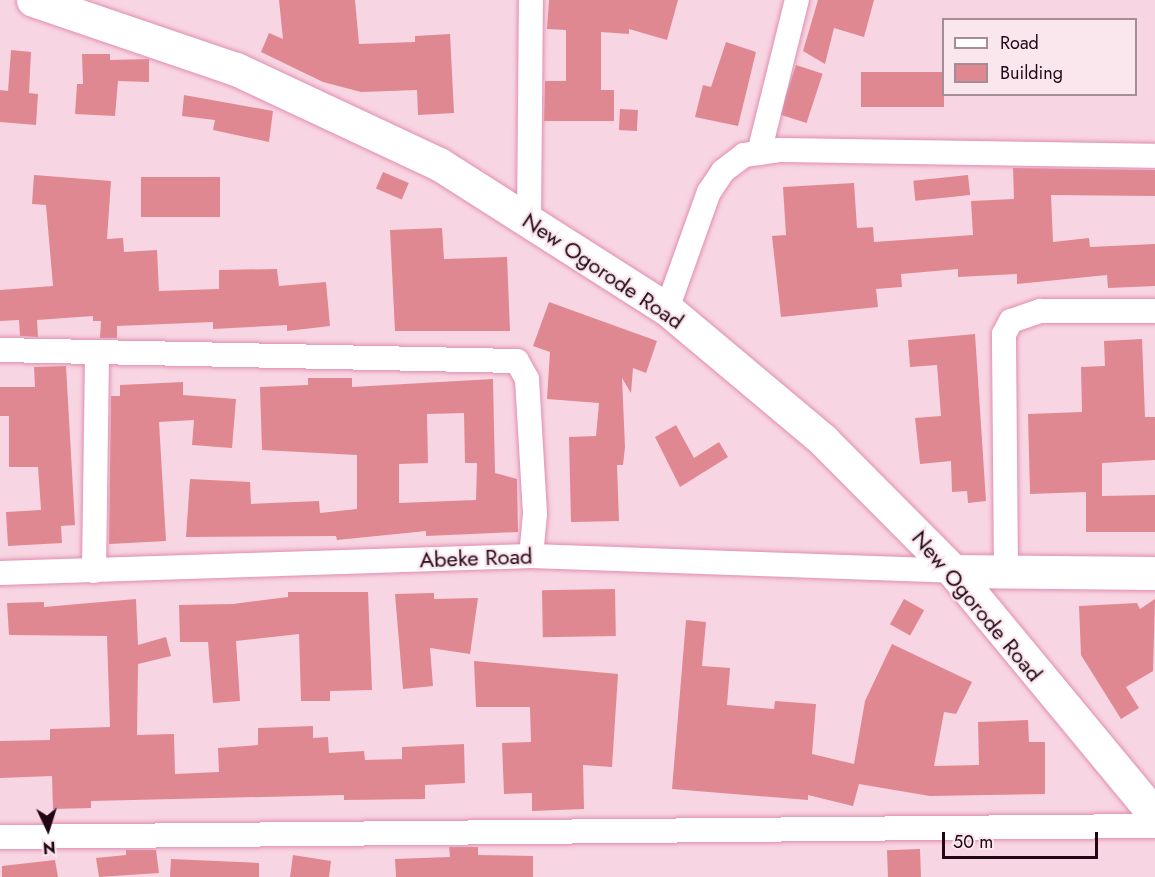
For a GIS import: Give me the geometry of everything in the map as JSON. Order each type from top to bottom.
[{"type":"street","name":"New Ogorode Road","points":[[33,0],[236,69],[439,164],[667,309],[823,440],[953,571],[1155,815]]},
{"type":"street","points":[[529,221],[531,0]]},
{"type":"street","points":[[759,153],[797,0]]},
{"type":"street","points":[[667,309],[709,192],[723,171],[744,155],[759,153],[1155,156]]},
{"type":"street","points":[[1006,571],[1008,327],[1011,321],[1040,311],[1155,311]]},
{"type":"street","points":[[0,350],[518,361],[527,379],[535,514],[531,556]]},
{"type":"street","points":[[94,571],[97,353]]},
{"type":"street","name":"Abeke Road","points":[[0,573],[531,556],[953,571]]},
{"type":"street","points":[[953,571],[1155,573]]},
{"type":"street","points":[[0,837],[1155,825]]},
{"type":"building","points":[[279,0],[355,0],[359,44],[415,42],[415,36],[450,34],[454,113],[418,115],[417,90],[361,92],[323,82],[261,52],[269,33],[283,39]]},
{"type":"building","points":[[549,0],[678,0],[667,40],[629,29],[629,34],[601,32],[601,90],[614,90],[614,121],[544,121],[545,81],[566,81],[566,30],[547,29]]},
{"type":"building","points":[[818,0],[874,0],[864,37],[834,28],[825,64],[803,51]]},
{"type":"building","points":[[726,42],[756,52],[738,126],[695,117],[703,85],[711,87]]},
{"type":"building","points":[[11,50],[31,52],[29,93],[38,94],[36,125],[0,122],[0,90],[8,91]]},
{"type":"building","points":[[82,54],[110,54],[110,60],[149,59],[149,82],[118,81],[115,116],[75,114],[77,84],[83,84]]},
{"type":"building","points":[[796,65],[823,74],[807,123],[780,114]]},
{"type":"building","points":[[861,72],[942,72],[944,107],[861,107]]},
{"type":"building","points":[[184,95],[273,111],[269,142],[213,130],[215,120],[182,116]]},
{"type":"building","points":[[620,109],[638,110],[637,131],[619,130]]},
{"type":"building","points":[[1013,168],[1155,170],[1155,196],[1051,195],[1053,242],[1089,238],[1090,247],[1155,244],[1155,286],[1108,288],[1107,275],[1017,284],[1017,274],[958,277],[958,269],[901,274],[902,287],[876,289],[878,307],[781,317],[772,236],[786,235],[783,187],[854,183],[857,228],[873,227],[874,242],[973,235],[971,201],[1014,199]]},
{"type":"building","points":[[383,172],[409,183],[402,200],[376,189]]},
{"type":"building","points":[[34,175],[111,181],[107,239],[123,238],[124,252],[157,250],[159,291],[219,289],[219,270],[277,269],[279,286],[326,282],[330,326],[287,331],[287,325],[213,329],[213,322],[117,326],[117,338],[100,338],[101,321],[93,321],[93,316],[37,320],[38,337],[20,336],[19,320],[0,321],[0,290],[53,286],[46,205],[32,204]]},
{"type":"building","points":[[968,175],[970,195],[915,201],[913,181]]},
{"type":"building","points":[[141,177],[220,177],[220,217],[141,217]]},
{"type":"building","points":[[442,228],[444,259],[507,257],[510,331],[395,331],[390,230]]},
{"type":"building","points":[[549,302],[657,341],[646,373],[633,368],[631,393],[622,378],[625,447],[623,465],[617,465],[619,521],[571,522],[569,437],[596,436],[599,403],[547,399],[550,352],[533,346]]},
{"type":"building","points":[[975,334],[986,501],[968,503],[967,491],[952,492],[951,461],[920,464],[915,418],[941,416],[937,365],[910,367],[908,340]]},
{"type":"building","points":[[1142,339],[1145,417],[1155,417],[1155,460],[1102,463],[1102,496],[1155,495],[1155,532],[1086,532],[1086,492],[1030,494],[1028,414],[1082,412],[1081,367],[1105,366],[1104,341]]},
{"type":"building","points":[[66,366],[75,525],[61,526],[62,543],[8,546],[6,512],[41,510],[38,467],[9,467],[9,416],[0,416],[0,387],[35,387],[34,367]]},
{"type":"building","points":[[308,378],[352,378],[352,387],[493,379],[495,473],[517,479],[518,532],[426,536],[426,531],[337,540],[336,536],[186,537],[190,479],[250,482],[251,504],[319,501],[320,513],[357,509],[357,455],[262,450],[260,387],[308,385]],"holes":[[[464,413],[465,463],[477,463],[476,500],[399,503],[399,464],[428,463],[427,414]]]},
{"type":"building","points":[[183,382],[183,395],[236,399],[232,448],[192,445],[194,420],[159,422],[166,541],[109,544],[111,396],[120,396],[120,385]]},
{"type":"building","points":[[676,425],[694,458],[719,442],[728,457],[680,487],[655,437]]},
{"type":"building","points":[[615,589],[616,636],[543,637],[542,590]]},
{"type":"building","points":[[288,592],[368,592],[372,690],[330,691],[330,701],[301,701],[299,634],[236,641],[240,701],[213,703],[208,642],[180,642],[179,605],[233,604],[288,597]]},
{"type":"building","points":[[434,593],[434,599],[478,598],[470,654],[430,648],[433,686],[403,689],[395,594]]},
{"type":"building","points":[[136,599],[138,645],[166,637],[171,656],[138,664],[137,735],[174,734],[175,774],[219,772],[218,748],[258,745],[258,728],[313,726],[313,738],[328,737],[329,753],[364,751],[365,760],[402,759],[402,747],[464,744],[465,783],[425,785],[425,799],[344,800],[344,795],[91,801],[91,808],[53,809],[52,776],[0,778],[0,741],[50,740],[50,729],[110,727],[107,636],[9,635],[7,603],[44,602],[44,607]]},
{"type":"building","points":[[904,599],[924,610],[910,636],[890,624]]},
{"type":"building","points":[[1155,599],[1153,671],[1126,687],[1139,708],[1121,719],[1081,655],[1079,606],[1137,603],[1140,609]]},
{"type":"building","points":[[686,620],[706,622],[702,666],[730,668],[727,705],[774,709],[775,701],[816,704],[812,754],[854,764],[865,701],[892,644],[972,682],[956,714],[944,712],[934,766],[979,765],[978,722],[1028,720],[1029,742],[1045,742],[1045,794],[930,796],[859,784],[853,806],[808,795],[808,800],[672,789]]},
{"type":"building","points":[[474,661],[618,674],[612,767],[583,765],[584,809],[532,811],[532,793],[504,794],[502,743],[531,742],[530,707],[476,707]]},
{"type":"building","points":[[449,847],[478,847],[478,855],[533,856],[533,877],[396,877],[395,859],[450,857]]},
{"type":"building","points":[[920,849],[921,877],[888,877],[887,850]]},
{"type":"building","points":[[126,850],[156,850],[159,873],[99,877],[96,858],[126,855]]},
{"type":"building","points":[[293,855],[331,861],[329,877],[290,877]]},
{"type":"building","points":[[171,859],[259,863],[259,877],[170,877]]},
{"type":"building","points":[[55,860],[58,877],[2,877],[2,866]]}]
